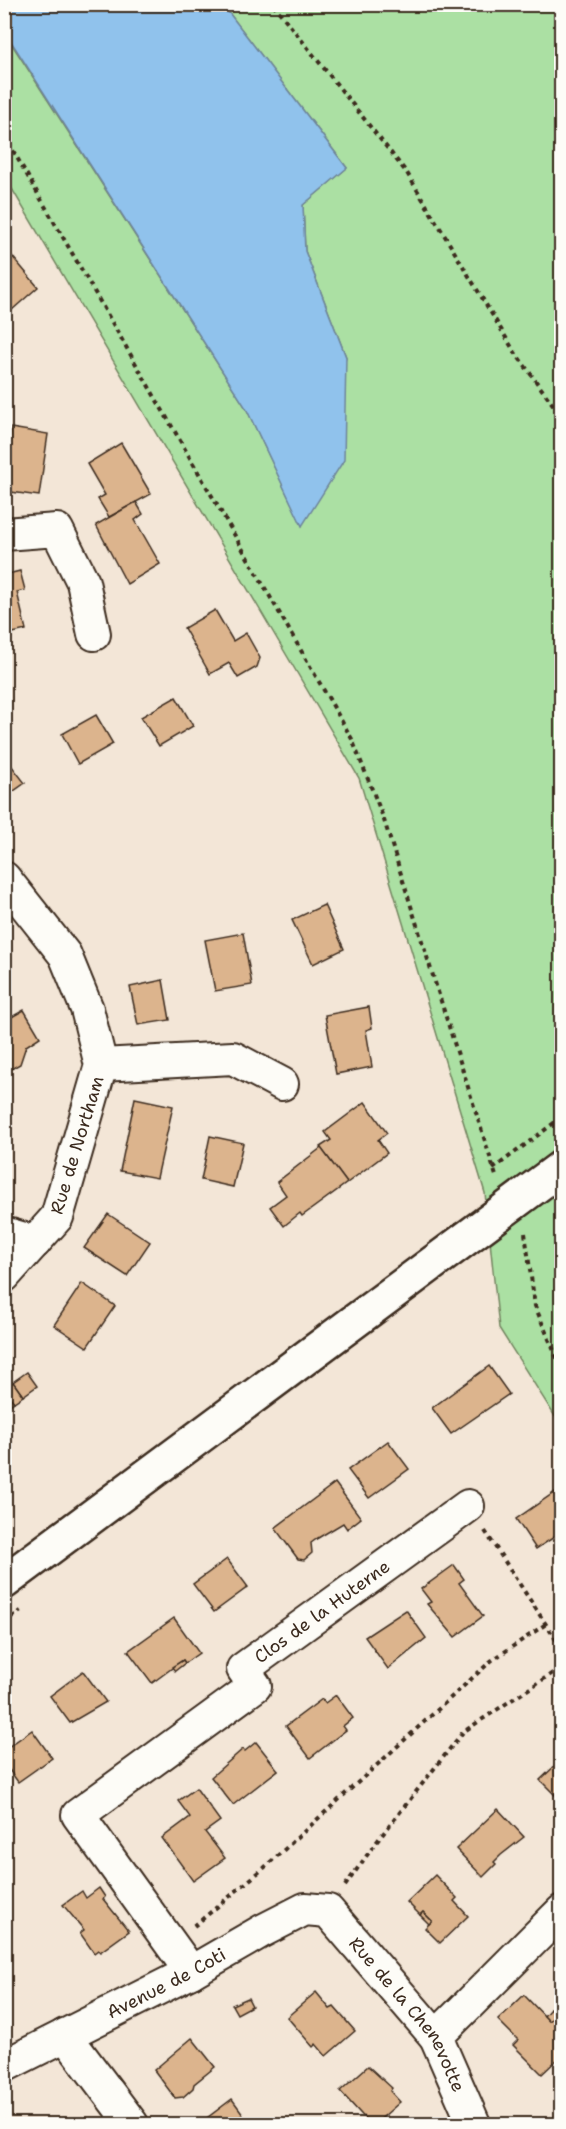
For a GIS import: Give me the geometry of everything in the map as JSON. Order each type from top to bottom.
[{"type":"street","points":[[4,534],[57,530],[83,582],[94,634]]},
{"type":"street","name":"Rue de Northam","points":[[4,878],[65,955],[87,1009],[101,1065],[57,1217],[4,1276]]},
{"type":"street","points":[[101,1065],[233,1059],[282,1084]]},
{"type":"street","points":[[4,1582],[561,1167]]},
{"type":"street","points":[[4,1233],[35,1242]]},
{"type":"street","name":"Clos de la Huterne","points":[[191,1972],[78,1815],[255,1686],[243,1670],[468,1506]]},
{"type":"street","name":"Avenue de Coti","points":[[4,2066],[191,1972],[261,1931],[305,1909],[328,1911]]},
{"type":"street","name":"Rue de la Chenevotte","points":[[328,1911],[436,2037],[474,2124]]},
{"type":"street","points":[[436,2037],[561,1911]]},
{"type":"street","points":[[65,2035],[132,2124]]},
{"type":"path","points":[[273,4],[406,173],[514,351],[561,417]]},
{"type":"path","points":[[4,135],[352,739],[383,817],[493,1169],[526,1234],[535,1306],[561,1370]]},
{"type":"path","points":[[493,1169],[561,1117]]},
{"type":"path","points":[[468,1506],[561,1649]]},
{"type":"path","points":[[172,1945],[264,1868],[491,1661],[546,1624]]},
{"type":"path","points":[[328,1911],[375,1844],[464,1732],[561,1667]]},
{"type":"green space","points":[[223,5],[561,5],[561,1426],[499,1328],[485,1193],[359,778],[5,177],[4,32],[246,408],[302,525],[346,357],[305,251],[303,205],[347,168]]},
{"type":"water","points":[[5,4],[223,5],[347,168],[303,205],[305,251],[346,357],[344,460],[302,526],[246,408],[5,32]]},
{"type":"building","points":[[6,249],[38,287],[12,310],[4,301]]},
{"type":"building","points":[[11,428],[48,434],[39,496],[4,491]]},
{"type":"building","points":[[121,443],[151,494],[109,517],[98,499],[105,495],[87,464]]},
{"type":"building","points":[[136,502],[143,514],[135,520],[160,564],[127,584],[96,525]]},
{"type":"building","points":[[20,571],[25,590],[17,592],[26,630],[4,635],[4,575]]},
{"type":"building","points":[[215,610],[233,641],[246,633],[260,658],[257,667],[238,678],[229,663],[210,674],[184,628]]},
{"type":"building","points":[[176,697],[193,726],[159,746],[141,717]]},
{"type":"building","points":[[96,715],[113,744],[78,764],[62,734]]},
{"type":"building","points":[[4,756],[25,783],[4,798]]},
{"type":"building","points":[[324,905],[344,949],[313,964],[292,920]]},
{"type":"building","points":[[243,933],[252,985],[215,991],[205,940]]},
{"type":"building","points":[[163,980],[170,1020],[138,1025],[130,987]]},
{"type":"building","points":[[369,1007],[372,1028],[366,1030],[372,1067],[336,1074],[325,1015]]},
{"type":"building","points":[[24,1010],[40,1037],[26,1046],[20,1064],[4,1073],[4,1017],[10,1018]]},
{"type":"building","points":[[135,1098],[173,1106],[157,1178],[120,1171]]},
{"type":"building","points":[[365,1102],[387,1133],[378,1140],[387,1153],[347,1183],[320,1147],[331,1140],[325,1132]]},
{"type":"building","points":[[210,1136],[243,1143],[233,1187],[201,1180]]},
{"type":"building","points":[[321,1148],[347,1183],[302,1216],[300,1213],[284,1226],[270,1207],[286,1195],[277,1182]]},
{"type":"building","points":[[108,1214],[150,1242],[127,1276],[84,1248]]},
{"type":"building","points":[[82,1283],[115,1306],[87,1347],[54,1325]]},
{"type":"building","points":[[489,1366],[509,1394],[451,1434],[432,1408]]},
{"type":"building","points":[[27,1372],[37,1386],[23,1396],[13,1382]]},
{"type":"building","points":[[13,1382],[23,1396],[14,1402],[4,1390]]},
{"type":"building","points":[[4,1390],[14,1402],[4,1409]]},
{"type":"building","points":[[388,1441],[409,1469],[369,1498],[348,1470]]},
{"type":"building","points":[[335,1483],[361,1518],[347,1529],[343,1523],[318,1538],[311,1543],[312,1553],[304,1560],[298,1559],[275,1528]]},
{"type":"building","points":[[561,1488],[562,1532],[536,1549],[516,1519]]},
{"type":"building","points":[[227,1559],[248,1587],[214,1612],[193,1584]]},
{"type":"building","points":[[454,1565],[464,1579],[459,1583],[483,1616],[455,1637],[427,1604],[431,1602],[421,1589]]},
{"type":"building","points":[[406,1610],[426,1638],[388,1669],[365,1637]]},
{"type":"building","points":[[174,1618],[199,1653],[185,1663],[183,1660],[152,1683],[128,1651]]},
{"type":"building","points":[[183,1660],[185,1663],[175,1671],[172,1667]]},
{"type":"building","points":[[83,1671],[106,1702],[70,1723],[50,1696]]},
{"type":"building","points":[[336,1695],[353,1718],[343,1726],[346,1730],[310,1758],[286,1726],[322,1699],[325,1703]]},
{"type":"building","points":[[32,1730],[52,1758],[18,1782],[4,1763],[4,1750]]},
{"type":"building","points":[[256,1742],[278,1770],[233,1805],[211,1777],[243,1749],[245,1751]]},
{"type":"building","points":[[562,1759],[562,1802],[540,1780]]},
{"type":"building","points":[[196,1788],[220,1821],[205,1832],[225,1858],[193,1881],[162,1838],[190,1817],[178,1801]]},
{"type":"building","points":[[498,1809],[524,1837],[501,1855],[494,1862],[496,1864],[483,1877],[456,1849]]},
{"type":"building","points":[[435,1875],[457,1898],[454,1901],[468,1916],[440,1943],[425,1928],[432,1921],[423,1912],[420,1915],[407,1902]]},
{"type":"building","points":[[99,1888],[105,1897],[103,1899],[129,1931],[100,1952],[98,1950],[94,1953],[80,1933],[84,1930],[63,1905],[82,1891],[86,1898]]},
{"type":"building","points":[[423,1912],[432,1921],[429,1924],[420,1915]]},
{"type":"building","points":[[316,1992],[330,2009],[334,2007],[355,2031],[326,2056],[316,2044],[313,2047],[287,2017]]},
{"type":"building","points":[[524,1995],[549,2021],[556,2015],[550,2009],[562,1998],[562,2055],[542,2074],[513,2045],[518,2040],[498,2020]]},
{"type":"building","points":[[248,1998],[252,2006],[237,2014],[232,2005]]},
{"type":"building","points":[[550,2009],[556,2015],[549,2021],[544,2016]]},
{"type":"building","points":[[192,2038],[215,2067],[194,2084],[193,2088],[183,2097],[175,2098],[154,2070]]},
{"type":"building","points":[[368,2066],[392,2088],[390,2091],[400,2102],[375,2124],[370,2124],[340,2091]]},
{"type":"building","points":[[232,2099],[243,2114],[240,2117],[246,2124],[205,2124],[203,2121]]}]
